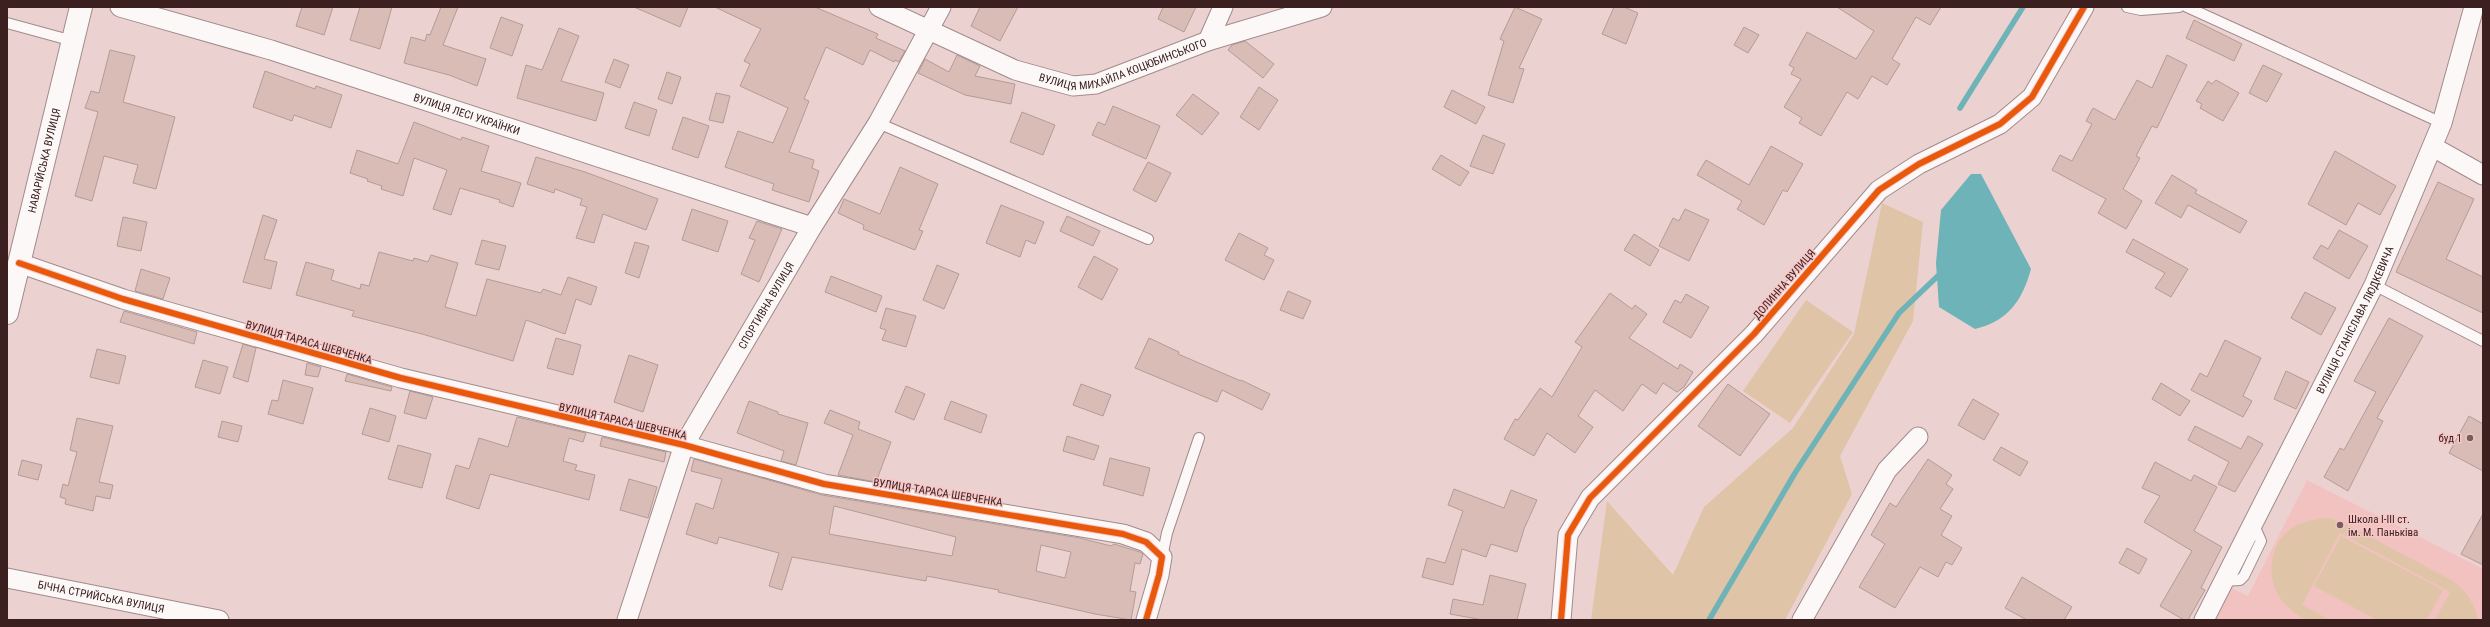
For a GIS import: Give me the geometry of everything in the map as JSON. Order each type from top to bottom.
[{"type":"street","name":"НАВАРІЙСЬКА ВУЛИЦЯ","points":[[7,313],[81,7]]},
{"type":"street","name":"ВУЛИЦЯ ЛЕСІ УКРАЇНКИ","points":[[120,7],[271,50],[812,227]]},
{"type":"street","name":"ВУЛИЦЯ МИХАЙЛА КОЦЮБИНСЬКОГО","points":[[879,7],[1015,70],[1073,86],[1096,84],[1208,41],[1322,7]]},
{"type":"street","name":"СПОРТИВНА ВУЛИЦЯ","points":[[627,620],[684,445],[812,227],[878,123],[941,7]]},
{"type":"street","points":[[1208,41],[1223,7]]},
{"type":"street","name":"ДОЛИННА ВУЛИЦЯ","points":[[1561,620],[1568,535],[1590,498],[1754,334],[1879,190],[1919,164],[2000,124],[2032,96],[2084,7]]},
{"type":"street","name":"ВУЛИЦЯ СТАНІСЛАВА ЛЮДКЕВИЧА","points":[[2204,620],[2374,285],[2442,123],[2474,7]]},
{"type":"street","points":[[2433,147],[2483,175]]},
{"type":"street","name":"ВУЛИЦЯ ТАРАСА ШЕВЧЕНКА","points":[[19,263],[123,299],[401,378],[684,445],[824,484],[1123,534],[1146,542],[1162,557]]},
{"type":"street","points":[[1802,620],[1887,470],[1918,438]]},
{"type":"street","points":[[1146,620],[1159,575],[1162,557]]},
{"type":"street","name":"БІЧНА СТРИЙСЬКА ВУЛИЦЯ","points":[[7,578],[219,620]]},
{"type":"lane","points":[[2127,7],[2141,10],[2179,7]]},
{"type":"lane","points":[[2187,7],[2442,123]]},
{"type":"lane","points":[[7,23],[73,41]]},
{"type":"lane","points":[[878,123],[1148,239]]},
{"type":"lane","points":[[2374,285],[2483,341]]},
{"type":"lane","points":[[1162,557],[1167,534],[1199,438]]},
{"type":"shaded area","points":[[1882,203],[1923,222],[1913,321],[1840,456],[1852,494],[1785,620],[1591,620],[1607,501],[1673,575],[1704,507],[1793,428],[1854,334]]},
{"type":"shaded area","points":[[1806,300],[1853,332],[1790,423],[1743,391]]},
{"type":"shaded area","name":"Школа І-ІІІ ст. ім. М. Паньківа","points":[[2307,480],[2483,569],[2483,620],[2216,620],[2231,588],[2248,596]]},
{"type":"shaded area","points":[[2328,518],[2344,523],[2453,581],[2469,598],[2478,620],[2435,620],[2450,592],[2340,533],[2302,605],[2330,620],[2308,620],[2299,616],[2282,600],[2276,590],[2272,578],[2274,554],[2278,543],[2286,533],[2296,526],[2316,519]]},
{"type":"shaded area","points":[[2341,536],[2443,590],[2427,620],[2377,620],[2314,586]]},
{"type":"water","points":[[1971,174],[1981,174],[2031,269],[2023,291],[2012,308],[1996,321],[1975,329],[1939,307],[1936,263],[1941,210]]},
{"type":"building","points":[[302,7],[333,7],[324,35],[296,26]]},
{"type":"building","points":[[360,7],[392,7],[380,49],[350,40]]},
{"type":"building","points":[[441,7],[458,7],[443,45],[486,59],[477,86],[449,75],[404,63],[411,37],[425,41],[427,34],[430,35]]},
{"type":"building","points":[[634,7],[688,7],[680,27]]},
{"type":"building","points":[[715,7],[815,7],[878,34],[876,38],[905,51],[899,62],[895,60],[894,62],[870,50],[863,65],[826,47],[804,99],[809,101],[789,152],[814,160],[812,168],[819,171],[809,202],[772,190],[774,184],[725,167],[738,131],[773,143],[788,108],[740,86],[750,64],[744,61],[761,29]]},
{"type":"building","points":[[980,7],[1018,7],[1000,41],[971,26]]},
{"type":"building","points":[[1163,7],[1196,7],[1184,32],[1158,19]]},
{"type":"building","points":[[1515,7],[1542,19],[1519,68],[1524,69],[1513,103],[1488,95],[1504,41],[1500,39]]},
{"type":"building","points":[[1614,7],[1624,7],[1638,13],[1626,44],[1602,34]]},
{"type":"building","points":[[1837,7],[1941,7],[1930,25],[1916,17],[1892,59],[1900,64],[1887,85],[1872,76],[1858,99],[1847,92],[1821,136],[1799,123],[1802,118],[1784,107],[1801,79],[1791,74],[1794,68],[1789,65],[1807,32],[1856,59],[1874,31]]},
{"type":"building","points":[[501,17],[523,25],[512,56],[490,48]]},
{"type":"building","points":[[2194,20],[2242,44],[2234,61],[2186,38]]},
{"type":"building","points":[[1744,27],[1759,35],[1748,53],[1734,45]]},
{"type":"building","points":[[559,28],[579,36],[561,81],[604,93],[596,121],[517,98],[526,65],[542,70]]},
{"type":"building","points":[[1245,41],[1274,64],[1263,78],[1228,50],[1232,45]]},
{"type":"building","points":[[110,50],[135,56],[123,102],[175,117],[156,189],[133,183],[138,165],[104,156],[92,201],[75,196],[98,112],[85,108],[91,91],[99,93]]},
{"type":"building","points":[[957,55],[980,66],[975,76],[1015,84],[1011,104],[965,95],[918,73],[925,59],[949,72]]},
{"type":"building","points":[[2167,55],[2187,65],[2157,128],[2152,126],[2136,156],[2140,158],[2123,189],[2142,201],[2126,229],[2098,213],[2106,199],[2052,170],[2060,155],[2072,161],[2092,124],[2086,121],[2093,108],[2115,120],[2137,80],[2152,88]]},
{"type":"building","points":[[614,59],[629,65],[620,88],[605,82]]},
{"type":"building","points":[[2263,65],[2282,74],[2267,102],[2249,93]]},
{"type":"building","points":[[265,71],[315,89],[316,86],[342,95],[331,128],[294,115],[292,121],[253,107]]},
{"type":"building","points":[[667,72],[681,77],[672,104],[658,99]]},
{"type":"building","points":[[2216,80],[2239,93],[2223,121],[2200,108],[2202,104],[2196,101],[2208,81],[2212,84]]},
{"type":"building","points":[[1259,87],[1278,100],[1259,130],[1240,117]]},
{"type":"building","points":[[1452,90],[1485,107],[1476,124],[1444,107]]},
{"type":"building","points":[[716,93],[730,96],[723,123],[709,120]]},
{"type":"building","points":[[1193,94],[1219,113],[1202,135],[1176,115]]},
{"type":"building","points":[[634,102],[657,110],[649,136],[625,128]]},
{"type":"building","points":[[1113,106],[1160,126],[1146,159],[1092,135],[1098,122],[1105,125]]},
{"type":"building","points":[[1022,112],[1055,125],[1043,155],[1010,142]]},
{"type":"building","points":[[683,117],[709,126],[698,158],[672,149]]},
{"type":"building","points":[[414,122],[461,140],[462,137],[489,146],[481,171],[521,183],[513,207],[499,202],[500,200],[460,188],[451,215],[433,209],[447,170],[414,158],[403,196],[381,189],[382,186],[367,181],[368,179],[350,173],[357,150],[398,164]]},
{"type":"building","points":[[1483,135],[1505,144],[1493,174],[1470,166]]},
{"type":"building","points":[[1771,146],[1803,164],[1787,192],[1783,190],[1764,225],[1737,209],[1742,201],[1697,175],[1706,160],[1749,185]]},
{"type":"building","points":[[2335,151],[2396,186],[2380,215],[2358,203],[2346,225],[2308,204]]},
{"type":"building","points":[[1441,155],[1469,172],[1460,186],[1432,169]]},
{"type":"building","points":[[536,157],[585,172],[658,199],[646,230],[603,214],[594,243],[576,238],[587,207],[580,205],[582,199],[555,189],[554,193],[527,184]]},
{"type":"building","points":[[1148,162],[1171,173],[1156,202],[1133,190]]},
{"type":"building","points":[[900,167],[938,184],[919,230],[923,231],[915,250],[863,229],[864,225],[838,213],[844,199],[880,214]]},
{"type":"building","points":[[2172,175],[2197,190],[2195,193],[2247,221],[2240,233],[2188,205],[2181,218],[2155,203]]},
{"type":"building","points":[[2438,182],[2474,199],[2446,259],[2483,277],[2483,313],[2396,272]]},
{"type":"building","points":[[1001,205],[1044,222],[1035,244],[1026,240],[1020,257],[986,243]]},
{"type":"building","points":[[692,209],[728,221],[718,252],[682,240]]},
{"type":"building","points":[[1685,209],[1709,220],[1689,261],[1659,246],[1673,218],[1679,221]]},
{"type":"building","points":[[263,215],[277,220],[264,259],[277,262],[271,289],[243,282]]},
{"type":"building","points":[[1067,216],[1100,231],[1093,246],[1060,231]]},
{"type":"building","points":[[123,217],[147,222],[141,251],[117,246]]},
{"type":"building","points":[[757,221],[782,229],[759,282],[741,274],[755,240],[749,238]]},
{"type":"building","points":[[2339,230],[2368,246],[2349,279],[2313,258],[2321,245],[2328,249]]},
{"type":"building","points":[[1239,233],[1268,248],[1264,255],[1274,260],[1264,280],[1225,260]]},
{"type":"building","points":[[1634,234],[1659,250],[1650,266],[1624,250]]},
{"type":"building","points":[[2133,239],[2188,269],[2171,297],[2155,288],[2165,273],[2126,252]]},
{"type":"building","points":[[482,240],[506,246],[499,270],[475,264]]},
{"type":"building","points":[[635,242],[649,246],[639,278],[625,273]]},
{"type":"building","points":[[379,252],[413,261],[414,258],[428,262],[431,255],[458,263],[445,307],[476,316],[487,279],[541,293],[543,289],[561,295],[568,277],[597,287],[591,305],[576,299],[565,334],[526,320],[513,361],[422,334],[352,316],[354,311],[296,295],[306,262],[334,270],[331,280],[360,289],[361,284],[369,286]]},
{"type":"building","points":[[1094,256],[1118,269],[1102,300],[1078,287]]},
{"type":"building","points":[[937,265],[959,274],[944,309],[923,300]]},
{"type":"building","points":[[141,269],[170,278],[163,299],[135,291]]},
{"type":"building","points":[[831,276],[882,296],[876,312],[825,292]]},
{"type":"building","points":[[1288,291],[1311,301],[1303,319],[1280,310]]},
{"type":"building","points":[[2305,292],[2336,308],[2321,335],[2291,318]]},
{"type":"building","points":[[1610,293],[1632,309],[1635,305],[1647,314],[1629,338],[1678,369],[1680,364],[1693,372],[1684,387],[1677,392],[1663,383],[1656,394],[1642,384],[1623,411],[1595,390],[1578,416],[1593,427],[1575,453],[1547,433],[1534,456],[1504,439],[1515,419],[1518,420],[1540,388],[1552,397],[1582,347],[1575,342]]},
{"type":"building","points":[[1686,294],[1709,307],[1691,338],[1663,322],[1675,300],[1681,303]]},
{"type":"building","points":[[886,308],[916,316],[906,347],[882,340],[886,330],[880,328]]},
{"type":"building","points":[[124,311],[197,332],[194,344],[120,322]]},
{"type":"building","points":[[2389,318],[2423,336],[2377,418],[2383,421],[2348,491],[2324,477],[2340,448],[2344,450],[2376,392],[2354,381]]},
{"type":"building","points":[[556,338],[581,345],[573,375],[547,368]]},
{"type":"building","points":[[1149,338],[1179,352],[1178,354],[1241,380],[1270,394],[1262,410],[1222,390],[1217,402],[1135,368]]},
{"type":"building","points":[[2225,340],[2261,358],[2243,396],[2252,401],[2243,417],[2191,390],[2200,373],[2207,377]]},
{"type":"building","points":[[243,344],[256,348],[248,382],[233,377]]},
{"type":"building","points":[[97,349],[126,356],[119,384],[90,377]]},
{"type":"building","points":[[629,355],[658,365],[643,412],[614,402]]},
{"type":"building","points":[[203,360],[228,367],[220,394],[195,387]]},
{"type":"building","points":[[307,363],[321,367],[318,377],[305,375]]},
{"type":"building","points":[[2286,371],[2309,382],[2296,409],[2274,399]]},
{"type":"building","points":[[347,374],[392,387],[391,391],[345,381]]},
{"type":"building","points":[[283,380],[313,388],[303,424],[268,414],[272,400],[278,401]]},
{"type":"building","points":[[2161,383],[2190,401],[2180,416],[2152,399]]},
{"type":"building","points":[[1081,384],[1111,395],[1103,416],[1073,405]]},
{"type":"building","points":[[1728,384],[1770,414],[1740,456],[1698,426]]},
{"type":"building","points":[[906,386],[925,394],[914,420],[895,412]]},
{"type":"building","points":[[410,391],[433,397],[426,419],[404,413]]},
{"type":"building","points":[[1973,399],[1999,414],[1984,440],[1958,425]]},
{"type":"building","points":[[749,401],[778,412],[778,414],[808,423],[796,465],[781,461],[784,451],[737,433]]},
{"type":"building","points":[[951,401],[987,415],[981,433],[944,419]]},
{"type":"building","points":[[370,408],[396,416],[389,442],[362,434]]},
{"type":"building","points":[[830,410],[860,422],[858,429],[891,442],[876,482],[838,475],[853,435],[824,423]]},
{"type":"building","name":"буд 1","points":[[2469,416],[2483,424],[2483,471],[2449,453]]},
{"type":"building","points":[[517,417],[586,433],[583,442],[569,438],[563,461],[577,465],[575,470],[595,475],[589,500],[490,474],[479,509],[446,498],[456,465],[469,469],[479,438],[508,447]]},
{"type":"building","points":[[77,418],[113,426],[99,482],[113,485],[110,499],[96,496],[93,511],[65,504],[66,499],[60,497],[63,484],[68,486],[77,452],[70,450]]},
{"type":"building","points":[[222,421],[242,426],[238,442],[218,437]]},
{"type":"building","points":[[2195,426],[2241,449],[2248,436],[2263,444],[2235,492],[2218,484],[2229,462],[2188,440]]},
{"type":"building","points":[[1067,436],[1099,446],[1094,460],[1063,451]]},
{"type":"building","points":[[602,437],[666,452],[664,462],[600,446]]},
{"type":"building","points":[[398,445],[431,454],[422,488],[388,479]]},
{"type":"building","points":[[2001,447],[2028,462],[2020,476],[1993,460]]},
{"type":"building","points":[[1110,458],[1150,468],[1143,496],[1103,485]]},
{"type":"building","points":[[694,459],[822,495],[1080,538],[1111,546],[1114,544],[1140,552],[1143,554],[1140,564],[1135,563],[1130,591],[1136,592],[1131,620],[1095,614],[998,592],[999,590],[927,576],[926,581],[792,557],[782,590],[769,586],[779,553],[719,537],[717,544],[686,534],[696,503],[713,509],[722,479],[691,471]],"holes":[[[834,506],[956,537],[952,556],[829,534]],[[1041,545],[1071,552],[1065,578],[1036,571]]]},
{"type":"building","points":[[1928,459],[1952,475],[1946,484],[1953,489],[1940,509],[1952,516],[1941,535],[1962,548],[1952,565],[1946,562],[1938,577],[1920,567],[1895,608],[1859,587],[1885,544],[1871,535],[1890,503],[1896,507]]},
{"type":"building","points":[[22,460],[42,465],[38,480],[18,475]]},
{"type":"building","points":[[2155,462],[2191,481],[2194,475],[2217,487],[2194,531],[2222,547],[2201,588],[2205,590],[2188,620],[2184,620],[2160,606],[2192,551],[2144,522],[2160,496],[2142,488]]},
{"type":"building","points":[[629,479],[657,487],[648,518],[620,510]]},
{"type":"building","points":[[1454,489],[1504,508],[1511,490],[1537,500],[1524,529],[1517,552],[1491,544],[1486,557],[1462,549],[1453,585],[1422,577],[1427,558],[1445,563],[1463,511],[1448,505]]},
{"type":"building","points":[[2483,514],[2483,565],[2461,554]]},
{"type":"building","points":[[2127,548],[2147,559],[2139,574],[2119,563]]},
{"type":"building","points":[[1490,575],[1526,584],[1517,620],[1483,620],[1450,614],[1453,599],[1483,605]]},
{"type":"building","points":[[2022,577],[2072,607],[2064,620],[2027,620],[2005,608]]},
{"type":"waterway","points":[[1960,108],[2023,7]]},
{"type":"waterway","points":[[1709,620],[1795,473],[1899,313],[1942,272]]},
{"type":"cycle path","points":[[1561,620],[1568,535],[1590,498],[1754,334],[1879,190],[1919,164],[2000,124],[2032,97],[2084,7]]},
{"type":"cycle path","points":[[19,263],[123,299],[401,378],[684,445],[824,484],[1123,534],[1146,542],[1162,557],[1159,575],[1146,620]]},
{"type":"place","name":"буд 1","points":[[2470,438]]},
{"type":"place","name":"Школа І-ІІІ ст. ім. М. Паньківа","points":[[2340,525]]}]
